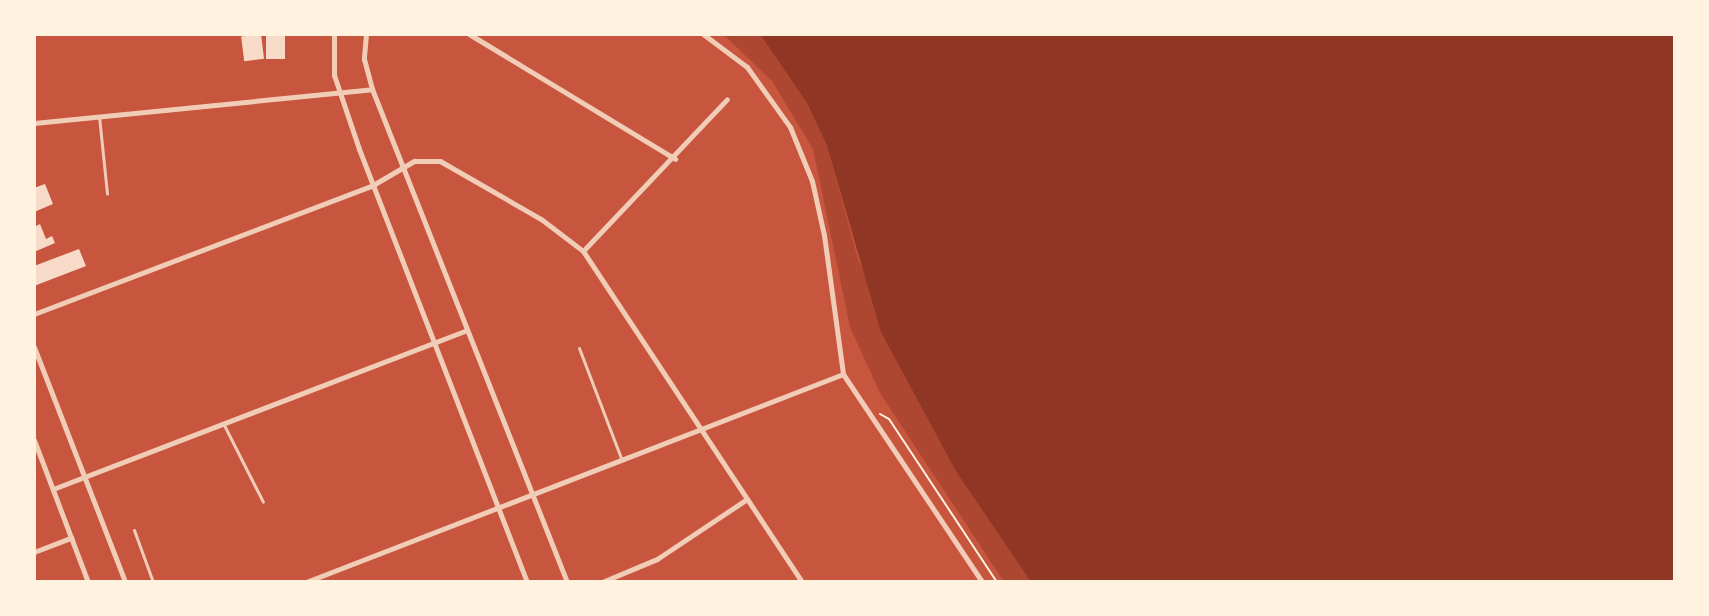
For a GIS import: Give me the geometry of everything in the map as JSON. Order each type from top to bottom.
[{"type":"street","points":[[334,34],[332,60],[339,92],[527,582]]},
{"type":"street","points":[[366,34],[364,59],[372,89],[567,582]]},
{"type":"street","points":[[469,34],[675,159]]},
{"type":"street","points":[[703,34],[747,67],[800,147],[824,235],[843,374],[982,582]]},
{"type":"street","points":[[34,123],[372,89]]},
{"type":"street","points":[[583,251],[675,159],[727,99]]},
{"type":"street","points":[[34,314],[373,185],[423,158],[440,161],[541,219],[583,251],[802,582]]},
{"type":"street","points":[[53,489],[467,330]]},
{"type":"street","points":[[34,347],[125,582]]},
{"type":"street","points":[[306,582],[843,374]]},
{"type":"street","points":[[34,442],[88,582]]},
{"type":"street","points":[[602,582],[657,559],[747,499]]},
{"type":"street","points":[[34,552],[71,538]]},
{"type":"lane","points":[[99,116],[107,194]]},
{"type":"lane","points":[[579,348],[623,461]]},
{"type":"lane","points":[[224,425],[263,502]]},
{"type":"lane","points":[[134,530],[153,582]]},
{"type":"path","points":[[873,402],[889,419],[997,582]]},
{"type":"shaded area","points":[[723,34],[760,34],[807,103],[827,146],[858,259],[957,473],[1031,582],[1004,582],[880,393],[850,327],[813,149],[772,81]]},
{"type":"shaded area","points":[[760,34],[1675,34],[1675,582],[1031,582],[957,473],[881,332],[827,146],[807,103]]},
{"type":"building","points":[[261,34],[264,59],[244,61],[241,36]]},
{"type":"building","points":[[266,34],[285,34],[285,59],[266,59]]},
{"type":"building","points":[[45,184],[53,204],[34,212],[34,188]]},
{"type":"building","points":[[40,224],[46,239],[52,236],[55,243],[34,252],[34,227]]},
{"type":"building","points":[[79,249],[86,266],[34,286],[34,266]]}]
